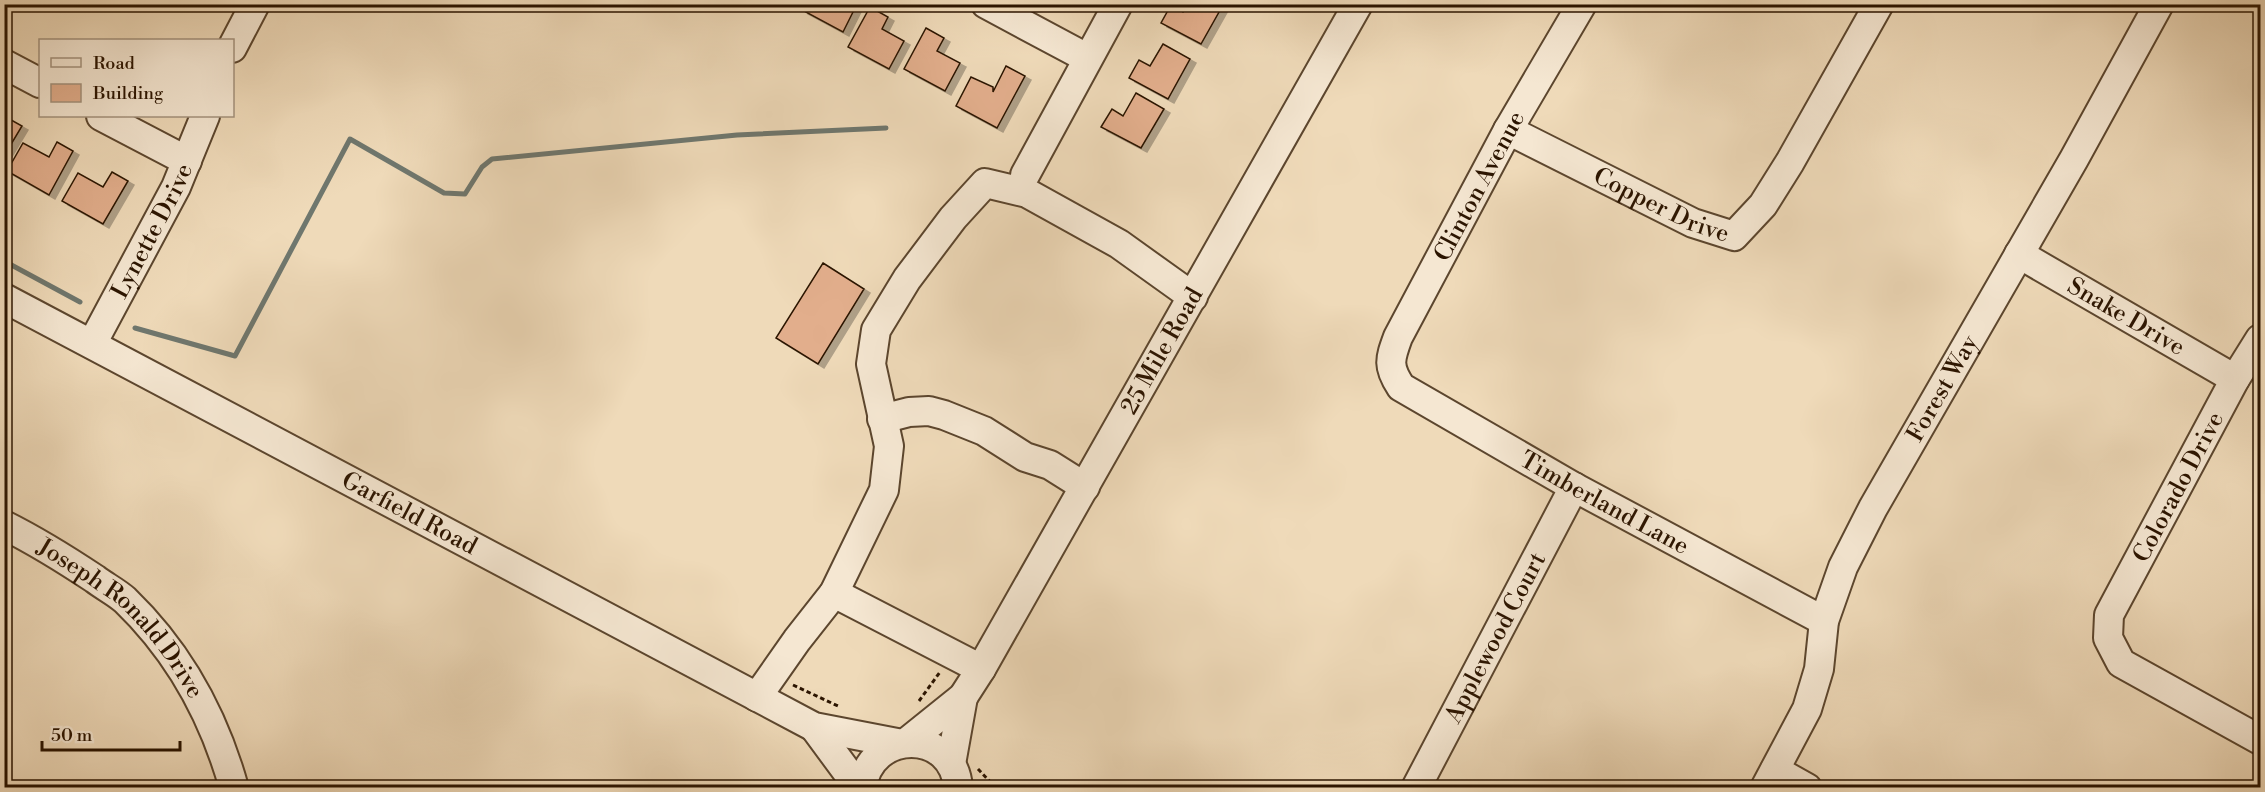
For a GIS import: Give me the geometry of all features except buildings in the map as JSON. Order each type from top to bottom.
[{"type":"street","points":[[234,44],[255,4]]},
{"type":"street","points":[[986,4],[1087,58]]},
{"type":"street","points":[[1024,175],[1118,4]]},
{"type":"street","name":"25 Mile Road","points":[[860,788],[872,760],[883,750],[902,743],[963,698],[1358,4]]},
{"type":"street","name":"Clinton Avenue","points":[[1392,373],[1391,357],[1398,337],[1508,130],[1582,4]]},
{"type":"street","name":"Copper Drive","points":[[1508,130],[1693,223],[1734,236],[1763,205],[1790,162],[1879,4]]},
{"type":"street","name":"Forest Way","points":[[1770,779],[1807,709],[1819,669],[1824,621],[1843,567],[1873,508],[2159,4]]},
{"type":"street","points":[[4,64],[39,82]]},
{"type":"street","points":[[103,117],[187,161]]},
{"type":"street","name":"Lynette Drive","points":[[92,344],[176,187],[205,117]]},
{"type":"street","points":[[764,687],[834,593],[884,490],[889,446],[871,363],[876,330],[907,279],[953,218],[985,183],[1028,193],[1119,244],[1193,297]]},
{"type":"street","name":"Snake Drive","points":[[2019,254],[2235,379]]},
{"type":"street","name":"Garfield Road","points":[[4,298],[764,687],[814,727],[860,788]]},
{"type":"street","name":"Colorado Drive","points":[[2260,339],[2235,379],[2109,615],[2108,638],[2121,663],[2260,740]]},
{"type":"street","name":"Timberland Lane","points":[[1392,373],[1401,387],[1574,487],[1824,621]]},
{"type":"street","points":[[882,419],[909,412],[929,411],[944,415],[984,431],[1025,457],[1050,465],[1085,487]]},
{"type":"street","name":"Applewood Court","points":[[1416,788],[1574,487]]},
{"type":"street","name":"Joseph Ronald Drive","points":[[10,528],[51,549],[123,599],[166,646],[197,692],[223,749],[234,788]]},
{"type":"street","points":[[834,593],[981,669]]},
{"type":"street","name":"25 Mile Road","points":[[962,776],[963,698]]},
{"type":"street","name":"Garfield Road","points":[[814,727],[902,743],[928,745],[941,753],[962,776]]},
{"type":"street","points":[[1770,779],[1807,788]]},
{"type":"path","points":[[913,708],[952,654]]},
{"type":"path","points":[[764,687],[846,709]]},
{"type":"path","points":[[918,702],[926,708]]},
{"type":"path","points":[[962,776],[977,768],[996,788]]},
{"type":"waterway","points":[[135,328],[235,356],[350,139],[444,193],[465,194],[482,167],[492,159],[737,135],[886,128]]},
{"type":"waterway","points":[[4,261],[80,302]]}]
